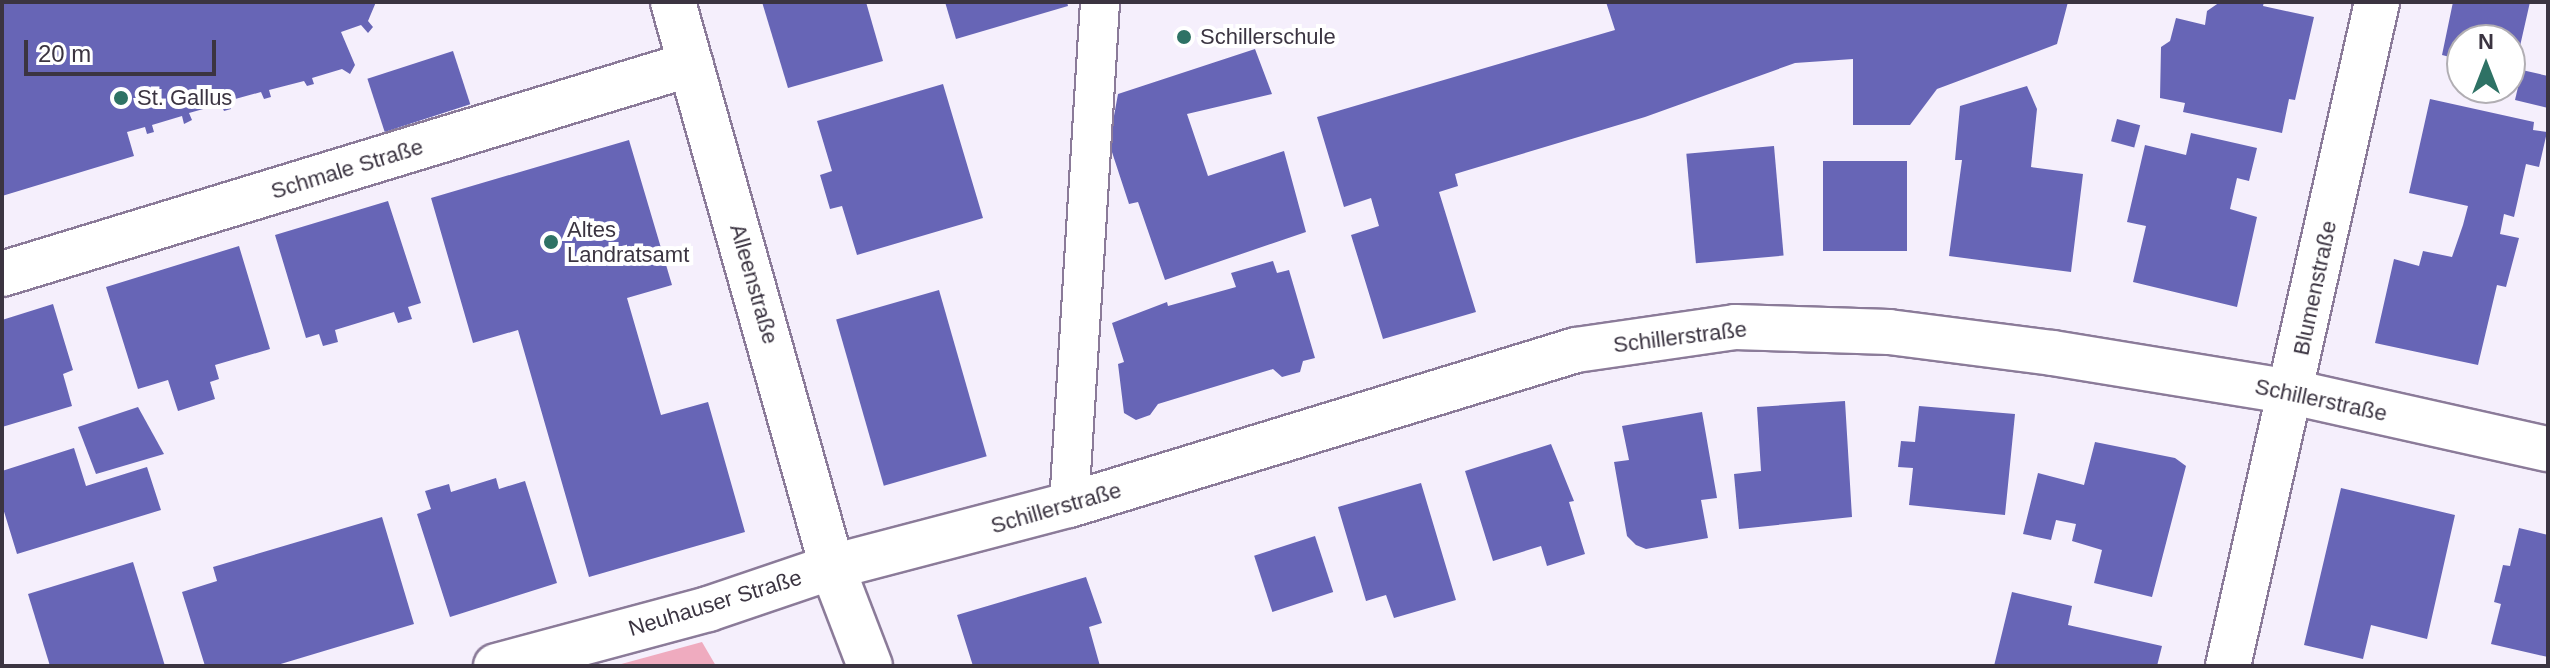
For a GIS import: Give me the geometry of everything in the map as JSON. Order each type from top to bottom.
[{"type":"street","name":"Alleenstraße","points":[[673,2],[832,567]]},
{"type":"street","name":"Blumenstraße","points":[[2228,666],[2292,392],[2377,2]]},
{"type":"street","name":"Schmale Straße","points":[[2,274],[691,64]]},
{"type":"street","name":"Schillerstraße","points":[[832,567],[1069,505],[1576,350],[1735,327],[1889,332],[2292,392],[2548,449]]},
{"type":"street","name":"Neuhauser Straße","points":[[496,666],[708,609],[832,567],[870,666]]},
{"type":"lane","points":[[1069,505],[1100,2]]},
{"type":"shaded area","points":[[702,642],[716,666],[614,666]]},
{"type":"building","name":"St. Gallus","points":[[2,2],[376,2],[368,21],[373,27],[368,33],[361,25],[341,32],[355,65],[350,74],[342,69],[312,78],[314,84],[307,86],[304,81],[269,90],[271,97],[264,99],[261,92],[228,101],[231,109],[224,111],[221,104],[189,113],[192,120],[184,124],[182,116],[152,125],[154,132],[147,134],[145,127],[127,132],[134,156],[2,196]]},
{"type":"building","points":[[762,2],[866,2],[883,61],[788,88]]},
{"type":"building","points":[[945,2],[1067,2],[1068,6],[956,39]]},
{"type":"building","points":[[1606,2],[2068,2],[2057,44],[1937,89],[1910,125],[1853,125],[1853,59],[1795,63],[1645,117],[1455,174],[1458,186],[1439,192],[1476,312],[1383,339],[1351,235],[1379,226],[1371,198],[1344,207],[1317,117],[1615,30]]},
{"type":"building","points":[[2220,2],[2264,2],[2263,6],[2314,17],[2295,100],[2289,99],[2282,133],[2183,112],[2185,103],[2160,98],[2161,47],[2170,41],[2176,18],[2205,25],[2207,11]]},
{"type":"building","points":[[2453,2],[2530,2],[2525,24],[2448,24]]},
{"type":"building","points":[[2446,36],[2446,56],[2442,55]]},
{"type":"building","points":[[1255,49],[1272,94],[1187,114],[1208,176],[1284,151],[1306,232],[1165,280],[1138,202],[1129,204],[1109,143],[1118,94]]},
{"type":"building","points":[[453,51],[470,104],[385,132],[367,79]]},
{"type":"building","points":[[2526,71],[2548,76],[2548,108],[2526,103]]},
{"type":"building","points":[[943,84],[983,218],[857,255],[842,206],[830,209],[820,175],[832,171],[817,121]]},
{"type":"building","points":[[2027,86],[2037,109],[2031,167],[2083,174],[2071,272],[1949,256],[1962,160],[1955,160],[1960,106]]},
{"type":"building","points":[[2430,99],[2534,122],[2533,130],[2547,132],[2539,167],[2526,164],[2514,217],[2504,214],[2500,234],[2519,238],[2506,287],[2497,285],[2478,365],[2375,343],[2394,259],[2419,266],[2423,251],[2452,257],[2468,206],[2409,193]]},
{"type":"building","points":[[2117,119],[2140,125],[2134,147],[2111,141]]},
{"type":"building","points":[[2191,133],[2257,148],[2249,181],[2237,178],[2230,209],[2257,217],[2237,307],[2133,282],[2146,226],[2127,222],[2145,145],[2186,155]]},
{"type":"building","points":[[629,140],[672,285],[627,298],[661,415],[708,402],[745,532],[589,577],[518,330],[473,343],[431,198]]},
{"type":"building","points":[[1774,146],[1784,256],[1696,263],[1686,154]]},
{"type":"building","points":[[1823,161],[1907,161],[1907,251],[1823,251]]},
{"type":"building","points":[[388,201],[421,303],[408,307],[412,319],[398,323],[394,312],[335,330],[338,342],[323,346],[319,334],[306,338],[275,235]]},
{"type":"building","points":[[239,246],[270,349],[215,365],[219,379],[210,382],[215,399],[178,411],[168,380],[138,389],[106,287]]},
{"type":"building","points":[[1273,261],[1277,273],[1289,270],[1315,358],[1303,361],[1300,372],[1282,377],[1273,369],[1158,404],[1150,415],[1136,420],[1124,413],[1118,364],[1124,362],[1112,323],[1167,302],[1168,306],[1236,287],[1231,273]]},
{"type":"building","points":[[939,290],[987,456],[884,486],[836,319]]},
{"type":"building","points":[[53,304],[73,370],[63,374],[72,406],[2,427],[2,320]]},
{"type":"building","points":[[1845,401],[1852,517],[1739,529],[1734,474],[1761,471],[1757,407]]},
{"type":"building","points":[[1919,406],[2015,414],[2005,515],[1909,505],[1913,468],[1898,467],[1901,441],[1915,442]]},
{"type":"building","points":[[138,407],[164,454],[96,474],[78,427]]},
{"type":"building","points":[[1702,412],[1717,498],[1701,500],[1708,538],[1646,549],[1636,545],[1627,536],[1614,462],[1629,460],[1622,426]]},
{"type":"building","points":[[2095,442],[2175,458],[2186,466],[2152,597],[2094,583],[2102,550],[2072,541],[2076,524],[2056,520],[2051,540],[2023,534],[2038,473],[2084,485]]},
{"type":"building","points":[[1551,444],[1574,501],[1569,502],[1585,554],[1547,566],[1541,546],[1493,561],[1465,471]]},
{"type":"building","points":[[74,448],[86,486],[147,467],[161,510],[17,554],[2,505],[2,471]]},
{"type":"building","points":[[496,478],[499,489],[525,481],[557,583],[450,617],[417,514],[431,509],[425,491],[449,484],[451,492]]},
{"type":"building","points":[[1421,483],[1456,600],[1394,618],[1386,595],[1366,601],[1338,507]]},
{"type":"building","points":[[2341,488],[2455,515],[2427,639],[2371,625],[2363,659],[2304,645]]},
{"type":"building","points":[[382,517],[414,624],[274,666],[205,666],[182,592],[217,581],[213,567]]},
{"type":"building","points":[[2519,528],[2548,535],[2548,657],[2491,644],[2501,604],[2494,602],[2503,565],[2510,566]]},
{"type":"building","points":[[1315,536],[1333,592],[1272,612],[1254,556]]},
{"type":"building","points":[[133,562],[165,666],[50,666],[28,594]]},
{"type":"building","points":[[1086,577],[1102,623],[1089,627],[1100,666],[973,666],[957,615]]},
{"type":"building","points":[[2012,592],[2072,606],[2068,625],[2162,646],[2157,666],[1994,666]]},
{"type":"place","name":"Schillerschule","points":[[1184,37]]},
{"type":"place","name":"St. Gallus","points":[[121,98]]},
{"type":"place","name":"Altes Landratsamt","points":[[551,242]]}]
